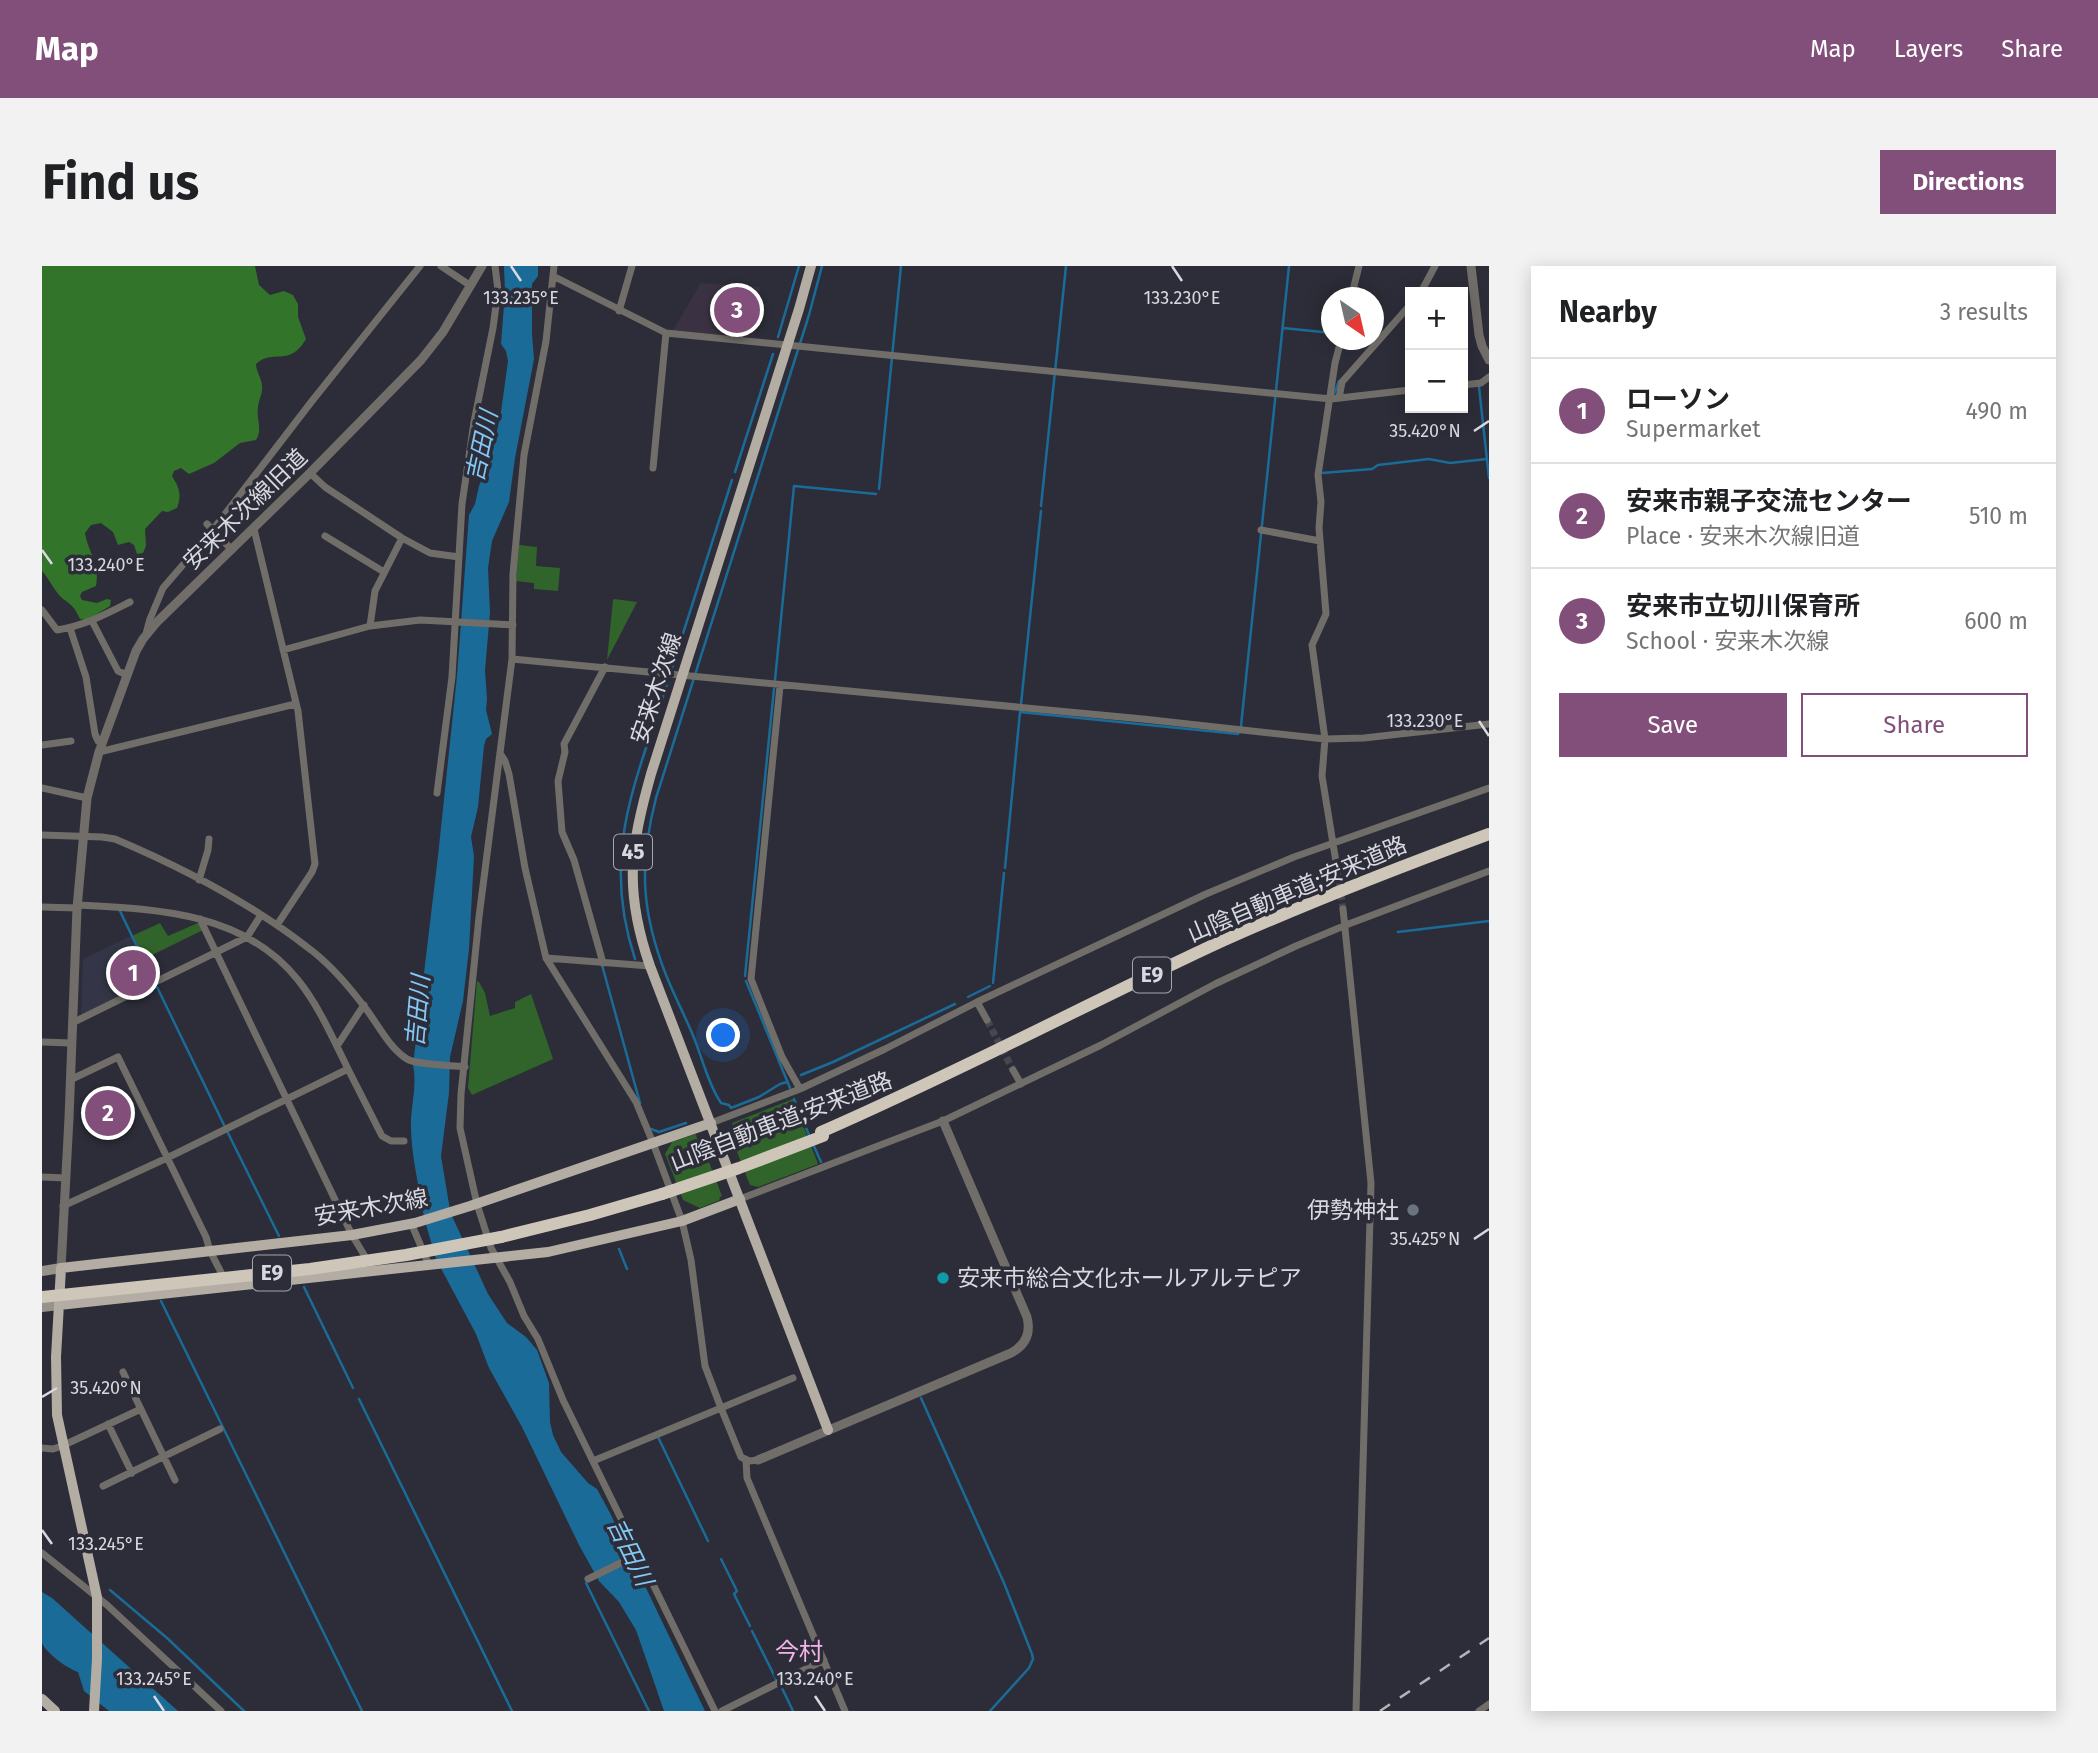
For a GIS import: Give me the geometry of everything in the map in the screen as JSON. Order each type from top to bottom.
[{"type":"highway","name":"山陰自動車道;安来道路","points":[[42,1295],[310,1269],[406,1255],[590,1215],[739,1168],[901,1102],[1263,929],[1489,837]]},
{"type":"main road","name":"安来木次線","points":[[811,266],[639,816],[633,852],[634,900],[640,934],[650,966],[828,1430]]},
{"type":"main road","name":"安来木次線","points":[[61,1268],[352,1235],[413,1223],[474,1205],[711,1123]]},
{"type":"main road","points":[[42,1307],[548,1252],[682,1221],[740,1199]]},
{"type":"main road","points":[[42,1271],[61,1268],[55,1394],[62,1446],[99,1611],[94,1711]]},
{"type":"main road","points":[[42,1699],[55,1711]]},
{"type":"street","points":[[146,634],[163,587],[212,531],[421,266]]},
{"type":"street","points":[[441,266],[471,286]]},
{"type":"street","name":"安来木次線旧道","points":[[61,1268],[78,906],[87,798],[100,748],[136,651],[157,622],[310,473],[430,350],[482,266]]},
{"type":"street","points":[[437,793],[453,677],[461,504],[493,328],[498,290],[495,266]]},
{"type":"street","points":[[554,266],[546,341],[524,455],[513,574],[512,659],[479,917],[460,1128],[474,1205],[494,1259],[538,1339],[563,1400],[715,1711]]},
{"type":"street","points":[[620,311],[632,266]]},
{"type":"street","points":[[1354,287],[1359,266]]},
{"type":"street","points":[[1424,287],[1435,266]]},
{"type":"street","points":[[1471,266],[1479,335],[1489,360]]},
{"type":"street","points":[[553,276],[666,332],[1335,399],[1405,391]]},
{"type":"street","points":[[1336,862],[1322,776],[1325,739],[1312,645],[1326,614],[1318,475],[1335,399],[1342,382],[1405,311]]},
{"type":"street","points":[[653,468],[666,332]]},
{"type":"street","points":[[1335,399],[1335,363],[1338,350]]},
{"type":"street","points":[[1468,384],[1481,383],[1489,377]]},
{"type":"street","points":[[310,473],[326,487],[402,538],[430,553],[459,557]]},
{"type":"street","points":[[206,524],[232,550]]},
{"type":"street","points":[[254,528],[298,711],[315,864],[277,925]]},
{"type":"street","points":[[1261,530],[1320,541]]},
{"type":"street","points":[[325,536],[384,572]]},
{"type":"street","points":[[370,626],[375,591],[402,538]]},
{"type":"street","points":[[42,610],[57,630],[92,621],[130,602]]},
{"type":"street","points":[[283,650],[370,626],[420,620],[511,624]]},
{"type":"street","points":[[92,621],[118,671],[127,674]]},
{"type":"street","points":[[70,628],[86,677],[95,734],[100,748],[295,704]]},
{"type":"street","points":[[512,659],[1325,739],[1364,738],[1489,724]]},
{"type":"street","points":[[603,963],[574,860],[562,832],[558,781],[565,752],[564,744],[606,667]]},
{"type":"street","points":[[780,686],[751,979],[782,1057],[800,1089]]},
{"type":"street","points":[[42,745],[71,741]]},
{"type":"street","points":[[500,752],[509,774],[546,958],[636,1102],[653,1143],[682,1221],[691,1260],[705,1366],[740,1454],[746,1460],[747,1478],[845,1711]]},
{"type":"street","points":[[42,788],[87,798]]},
{"type":"street","points":[[711,1123],[800,1089],[1206,894],[1333,842],[1489,788]]},
{"type":"street","points":[[42,835],[115,839],[199,880],[261,915],[310,949],[364,1005],[388,1040],[408,1060],[464,1066]]},
{"type":"street","points":[[199,880],[209,839]]},
{"type":"street","points":[[740,1199],[943,1121],[1101,1045],[1215,984],[1346,925],[1489,871]]},
{"type":"street","points":[[42,906],[148,909],[200,919],[247,937],[279,960],[298,980],[318,1009],[382,1136],[391,1142],[404,1141]]},
{"type":"street","points":[[1343,909],[1371,1183],[1356,1711]]},
{"type":"street","points":[[72,1023],[247,937],[261,915]]},
{"type":"street","points":[[200,919],[352,1235],[374,1271]]},
{"type":"street","points":[[546,958],[650,966]]},
{"type":"street","points":[[977,1002],[987,1020]]},
{"type":"street","points":[[337,1046],[364,1005]]},
{"type":"street","points":[[42,1042],[72,1043]]},
{"type":"street","points":[[70,1080],[118,1057],[229,1288]]},
{"type":"street","points":[[63,1206],[348,1069]]},
{"type":"street","points":[[1013,1070],[1021,1084]]},
{"type":"street","points":[[746,1460],[758,1460],[1011,1353],[1027,1338],[1027,1317],[943,1121]]},
{"type":"street","points":[[42,1178],[66,1178]]},
{"type":"street","points":[[413,1223],[430,1265]]},
{"type":"street","points":[[123,1372],[175,1480]]},
{"type":"street","points":[[593,1461],[793,1378]]},
{"type":"street","points":[[42,1448],[62,1446],[141,1409]]},
{"type":"street","points":[[108,1424],[132,1472]]},
{"type":"street","points":[[103,1486],[220,1429]]},
{"type":"street","points":[[42,1553],[97,1597],[221,1711]]},
{"type":"street","points":[[590,1578],[638,1555]]},
{"type":"street","points":[[722,1711],[824,1660]]},
{"type":"street","points":[[1479,1711],[1489,1704]]},
{"type":"shaded area","points":[[701,283],[760,287],[754,338],[673,330]]},
{"type":"shaded area","points":[[131,936],[153,981],[81,1016],[83,959]]},
{"type":"green space","points":[[42,266],[255,266],[259,285],[270,295],[284,291],[293,295],[298,304],[298,317],[306,339],[293,353],[269,357],[256,364],[262,388],[258,404],[259,432],[256,440],[240,443],[214,463],[189,474],[181,468],[174,471],[172,476],[178,487],[179,503],[177,508],[168,512],[162,511],[145,529],[146,546],[143,553],[137,554],[134,545],[129,542],[118,545],[113,532],[101,523],[91,525],[85,533],[95,564],[96,586],[82,592],[80,596],[82,600],[97,603],[111,600],[110,606],[87,620],[80,619],[74,608],[59,595],[42,571]]},
{"type":"green space","points":[[519,545],[537,547],[536,566],[560,568],[558,591],[534,589],[534,583],[516,581]]},
{"type":"green space","points":[[613,600],[637,602],[607,660]]},
{"type":"green space","points":[[160,923],[168,936],[198,923],[203,930],[144,959],[132,936]]},
{"type":"green space","points":[[477,981],[485,993],[490,1016],[515,1008],[515,1002],[531,994],[553,1059],[472,1095],[468,1088]]},
{"type":"green space","points":[[793,1099],[818,1164],[758,1187],[750,1185],[728,1129],[733,1126],[732,1123]]},
{"type":"green space","points":[[696,1134],[722,1196],[720,1200],[700,1208],[683,1200],[665,1154],[672,1142]]},
{"type":"water","points":[[504,266],[538,266],[538,276],[532,284],[534,359],[509,502],[492,541],[488,568],[490,613],[485,670],[486,710],[492,734],[486,739],[484,746],[478,807],[471,837],[474,856],[469,949],[463,1001],[450,1057],[449,1093],[441,1156],[450,1210],[424,1217],[412,1144],[411,1119],[415,1079],[413,1065],[457,676],[469,515],[493,450],[508,361],[501,344]]},
{"type":"water","points":[[451,1214],[488,1294],[507,1323],[526,1337],[537,1350],[549,1383],[553,1435],[561,1452],[588,1483],[597,1489],[705,1711],[664,1711],[636,1630],[619,1602],[599,1581],[579,1545],[522,1427],[489,1368],[476,1334],[436,1259],[425,1221]]},
{"type":"water","points":[[42,1592],[178,1711],[109,1711],[84,1691],[78,1672],[58,1660],[42,1643]]},
{"type":"waterway","points":[[778,337],[799,266]]},
{"type":"waterway","points":[[787,1082],[731,1108],[721,1103],[658,952],[647,908],[645,866],[656,798],[809,315],[822,266]]},
{"type":"waterway","points":[[879,489],[901,266]]},
{"type":"waterway","points":[[1041,506],[1066,266]]},
{"type":"waterway","points":[[1020,712],[1238,734],[1241,726],[1289,266]]},
{"type":"waterway","points":[[1283,328],[1321,332]]},
{"type":"waterway","points":[[735,472],[773,354]]},
{"type":"waterway","points":[[1334,394],[1339,381]]},
{"type":"waterway","points":[[1479,387],[1489,478]]},
{"type":"waterway","points":[[1322,473],[1372,469],[1378,465],[1429,459],[1450,463],[1487,459]]},
{"type":"waterway","points":[[672,668],[732,480]]},
{"type":"waterway","points":[[775,680],[794,486],[876,494]]},
{"type":"waterway","points":[[1021,704],[1041,511]]},
{"type":"waterway","points":[[635,959],[625,921],[621,885],[622,852],[634,787],[667,684]]},
{"type":"waterway","points":[[745,976],[774,689]]},
{"type":"waterway","points":[[1005,868],[1020,712]]},
{"type":"waterway","points":[[993,983],[1004,873]]},
{"type":"waterway","points":[[120,911],[153,980]]},
{"type":"waterway","points":[[1398,932],[1489,921]]},
{"type":"waterway","points":[[602,965],[640,1103]]},
{"type":"waterway","points":[[746,981],[790,1088]]},
{"type":"waterway","points":[[968,997],[990,986]]},
{"type":"waterway","points":[[157,987],[225,1127]]},
{"type":"waterway","points":[[801,1075],[955,1004]]},
{"type":"waterway","points":[[794,1099],[809,1135]]},
{"type":"waterway","points":[[651,1129],[659,1132],[686,1123]]},
{"type":"waterway","points":[[227,1131],[279,1236]]},
{"type":"waterway","points":[[813,1144],[821,1162]]},
{"type":"waterway","points":[[619,1249],[627,1269]]},
{"type":"waterway","points":[[304,1287],[353,1388]]},
{"type":"waterway","points":[[161,1301],[362,1711]]},
{"type":"waterway","points":[[921,1398],[1004,1583],[1032,1654],[1029,1668],[990,1711]]},
{"type":"waterway","points":[[359,1399],[512,1711]]},
{"type":"waterway","points":[[658,1437],[708,1541]]},
{"type":"waterway","points":[[721,1559],[750,1626]]},
{"type":"waterway","points":[[586,1583],[649,1711]]},
{"type":"waterway","points":[[110,1590],[167,1638],[244,1711]]},
{"type":"waterway","points":[[752,1631],[777,1681]]},
{"type":"waterway","points":[[780,1684],[793,1711]]},
{"type":"tunnel","points":[[1336,862],[1343,909]]},
{"type":"tunnel","points":[[987,1020],[1013,1070]]},
{"type":"railway","points":[[1380,1711],[1489,1638]]},
{"type":"place","name":"安来市立切川保育所","points":[[737,310]]},
{"type":"place","name":"ローソン","points":[[133,973]]},
{"type":"place","name":"安来市親子交流センター","points":[[108,1113]]},
{"type":"place","name":"伊勢神社","points":[[1413,1210]]},
{"type":"place","name":"安来市総合文化ホールアルテピア","points":[[943,1278]]},
{"type":"district","name":"今村","points":[[799,1652]]},
{"type":"water label","name":"吉田川","points":[[482,446]]},
{"type":"water label","name":"吉田川","points":[[418,1011]]},
{"type":"water label","name":"吉田川","points":[[630,1552]]}]
